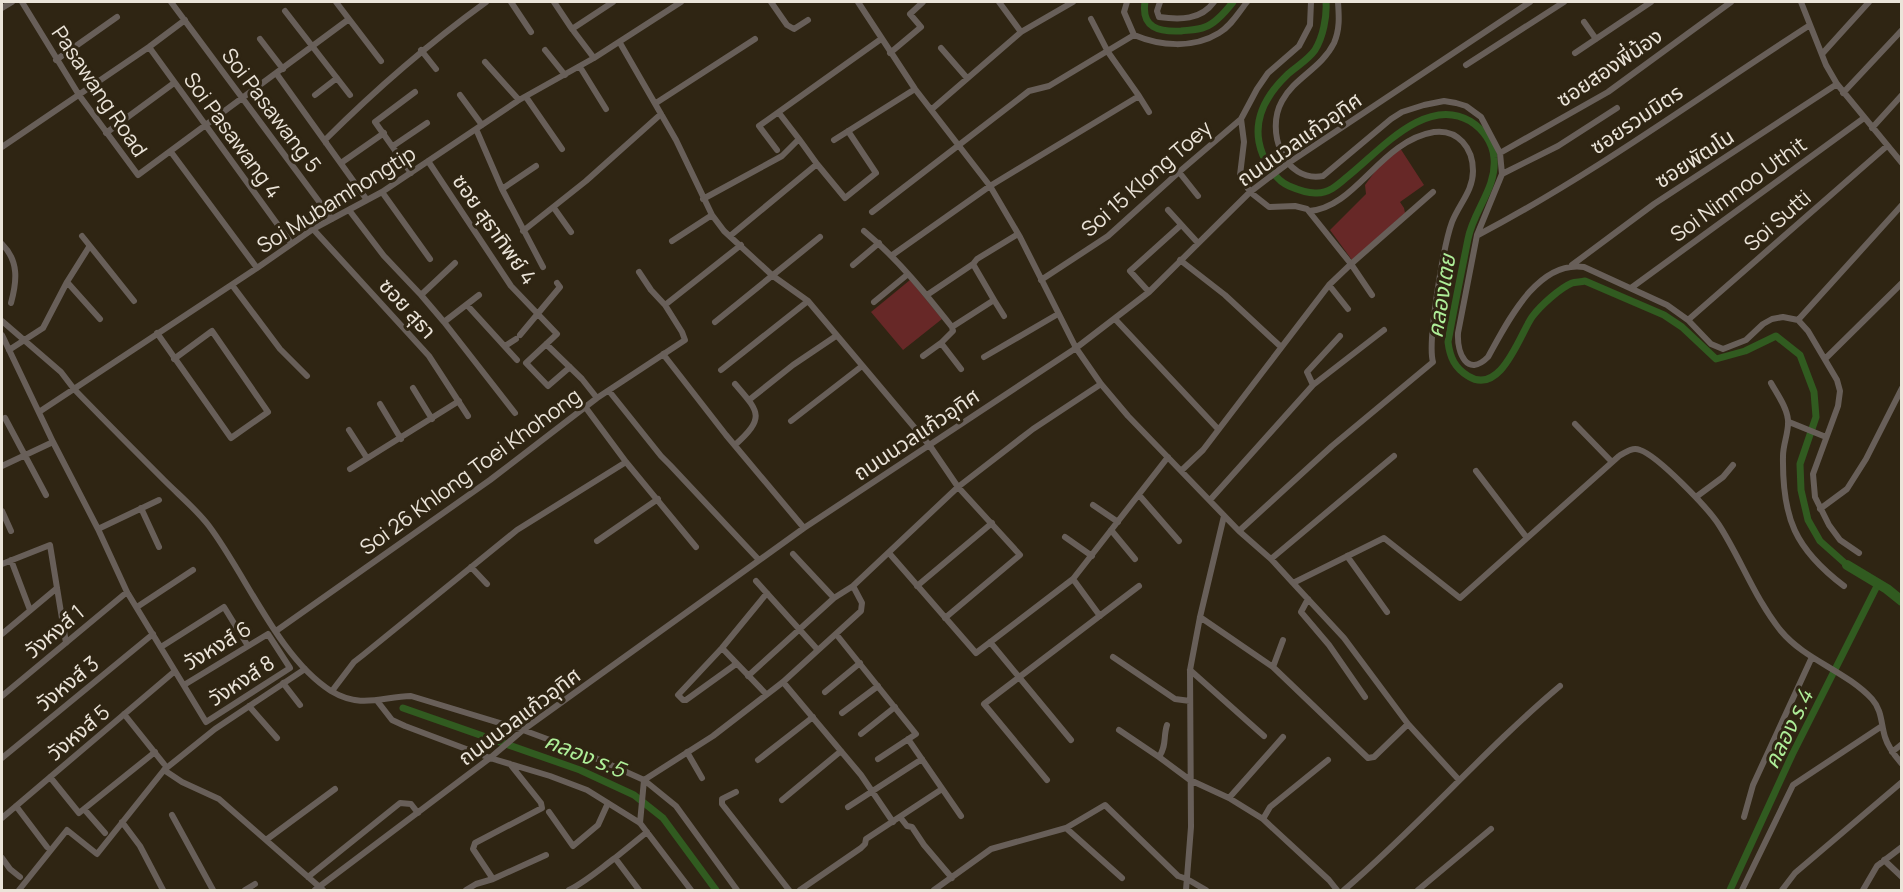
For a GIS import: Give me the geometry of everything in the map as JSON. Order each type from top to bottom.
[{"type":"street","points":[[2,8],[12,2]]},
{"type":"street","name":"Pasawang Road","points":[[21,2],[79,95],[138,175],[349,19]]},
{"type":"street","name":"Soi Pasawang 5","points":[[171,2],[332,219]]},
{"type":"street","points":[[336,2],[381,61]]},
{"type":"street","points":[[326,143],[326,139],[373,92],[421,50],[486,2]]},
{"type":"street","points":[[511,2],[531,32]]},
{"type":"street","points":[[554,2],[594,58]]},
{"type":"street","points":[[572,29],[613,2]]},
{"type":"street","name":"Soi Mubamhongtip","points":[[39,412],[232,285],[291,243],[382,192],[519,100],[620,43],[681,2]]},
{"type":"street","points":[[771,2],[787,25],[794,29],[808,20]]},
{"type":"street","points":[[858,2],[915,89],[990,186],[1018,234],[1076,348],[1101,384],[1128,416],[1224,516],[1271,559],[1308,598],[1344,638],[1408,724],[1459,780]]},
{"type":"street","points":[[890,53],[921,27],[910,14],[923,2]]},
{"type":"street","points":[[999,2],[1021,32]]},
{"type":"street","points":[[932,109],[1021,32],[1073,2]]},
{"type":"street","points":[[1128,2],[1124,12],[1134,35],[1150,42],[1168,45],[1194,42],[1219,33],[1237,16],[1247,2]]},
{"type":"street","points":[[1160,2],[1157,11],[1160,18],[1193,18],[1214,2]]},
{"type":"street","points":[[1311,2],[1310,25],[1299,46],[1268,73],[1241,119],[1244,142],[1240,175],[1250,192],[1269,207],[1295,206],[1309,211],[1372,295]]},
{"type":"street","points":[[1338,2],[1337,32],[1325,59],[1289,90],[1280,103],[1276,119],[1278,148],[1286,165],[1313,178],[1323,176],[1397,115],[1424,105],[1444,101],[1466,106],[1481,117],[1500,153],[1502,174],[1478,235]]},
{"type":"street","name":"ถนนนวลแก้วอุทิศ","points":[[319,889],[523,730],[759,560],[1076,348],[1115,319],[1149,292],[1250,192],[1286,165],[1530,2]]},
{"type":"street","points":[[1466,65],[1564,2]]},
{"type":"street","points":[[1575,53],[1651,2]]},
{"type":"street","name":"ซอยสองพี่น้อง","points":[[1500,153],[1608,92],[1731,2]]},
{"type":"street","points":[[1802,2],[1821,54],[1837,84],[1902,163]]},
{"type":"street","points":[[1821,54],[1869,2]]},
{"type":"street","points":[[285,11],[350,94]]},
{"type":"street","points":[[56,60],[117,17]]},
{"type":"street","points":[[1091,19],[1108,52],[1149,112]]},
{"type":"street","points":[[2,147],[185,20]]},
{"type":"street","points":[[1584,22],[1596,39]]},
{"type":"street","name":"ซอยรวมมิตร","points":[[1478,235],[1596,166],[1810,25]]},
{"type":"street","points":[[1843,93],[1902,30]]},
{"type":"street","points":[[872,212],[1029,92],[1049,86],[1134,35]]},
{"type":"street","points":[[260,39],[283,69]]},
{"type":"street","points":[[656,103],[755,39]]},
{"type":"street","points":[[777,150],[759,126],[881,39]]},
{"type":"street","points":[[620,43],[656,103],[712,215],[730,236],[773,276],[808,301],[930,446],[958,487],[1020,555],[945,618]]},
{"type":"street","name":"Soi Pasawang 4","points":[[149,47],[291,243]]},
{"type":"street","points":[[941,48],[967,78]]},
{"type":"street","points":[[421,50],[436,69]]},
{"type":"street","points":[[545,50],[565,75]]},
{"type":"street","points":[[485,62],[519,100]]},
{"type":"street","points":[[580,67],[606,109]]},
{"type":"street","points":[[276,74],[367,200]]},
{"type":"street","points":[[315,95],[337,78]]},
{"type":"street","points":[[106,133],[174,82]]},
{"type":"street","name":"ซอยพัฒโน","points":[[1478,235],[1457,344],[1462,358],[1471,365],[1480,365],[1488,357],[1516,308],[1542,280],[1572,266],[1654,204],[1837,84]]},
{"type":"street","points":[[834,140],[915,89]]},
{"type":"street","points":[[411,173],[375,122],[415,92]]},
{"type":"street","points":[[460,95],[479,127],[502,189],[543,267]]},
{"type":"street","points":[[1872,128],[1902,95]]},
{"type":"street","points":[[891,256],[990,186],[1139,96]]},
{"type":"street","points":[[526,97],[562,149]]},
{"type":"street","points":[[1502,174],[1558,146],[1617,108]]},
{"type":"street","points":[[779,113],[845,198],[876,173],[848,131]]},
{"type":"street","points":[[523,231],[554,208],[661,114]]},
{"type":"street","name":"Soi Nimnoo Uthit","points":[[1631,288],[1864,118]]},
{"type":"street","name":"Soi 15 Klong Toey","points":[[1041,280],[1108,236],[1179,171],[1241,119]]},
{"type":"street","points":[[393,146],[427,123]]},
{"type":"street","points":[[1239,531],[1332,446],[1433,362],[1431,337],[1449,234],[1457,211],[1471,185],[1473,172],[1471,157],[1462,140],[1448,132],[1433,132],[1415,137],[1394,150],[1330,206],[1309,211]]},
{"type":"street","points":[[341,163],[384,134]]},
{"type":"street","points":[[703,199],[782,156],[799,139]]},
{"type":"street","name":"Soi Sutti","points":[[1688,320],[1887,146]]},
{"type":"street","points":[[171,152],[257,268]]},
{"type":"street","name":"ซอย สุธาทิพย์ 4","points":[[428,161],[511,286],[557,334],[546,344]]},
{"type":"street","points":[[730,236],[817,164]]},
{"type":"street","points":[[502,189],[536,166]]},
{"type":"street","points":[[1179,171],[1198,196]]},
{"type":"street","points":[[382,192],[430,259]]},
{"type":"street","points":[[1182,470],[1203,450],[1280,346],[1329,285],[1433,192]]},
{"type":"street","points":[[1797,320],[1902,205]]},
{"type":"street","points":[[554,208],[571,232]]},
{"type":"street","points":[[349,210],[384,256],[422,295],[515,413]]},
{"type":"street","points":[[1168,210],[1198,243]]},
{"type":"street","points":[[672,241],[712,215]]},
{"type":"street","points":[[1149,292],[1130,271],[1181,225]]},
{"type":"street","name":"ซอย สุธา","points":[[313,229],[429,356],[468,416]]},
{"type":"street","points":[[864,231],[879,243],[908,274],[952,327]]},
{"type":"street","points":[[927,295],[1018,234]]},
{"type":"street","points":[[82,236],[134,301]]},
{"type":"street","points":[[715,322],[820,237]]},
{"type":"street","points":[[854,265],[879,243]]},
{"type":"street","points":[[2,244],[9,252],[15,270],[11,303]]},
{"type":"street","points":[[639,272],[665,305],[741,245]]},
{"type":"street","points":[[9,350],[43,328],[67,282],[89,247]]},
{"type":"street","points":[[975,261],[1004,316]]},
{"type":"street","points":[[1180,261],[1226,295],[1280,346]]},
{"type":"street","points":[[422,295],[455,263]]},
{"type":"street","points":[[1572,266],[1584,267],[1667,305],[1688,320],[1711,345],[1723,349],[1746,340],[1766,321],[1783,317],[1797,320],[1808,332],[1825,359],[1837,380],[1840,391],[1838,406],[1824,436],[1813,474],[1815,497],[1829,525],[1840,540],[1859,553]]},
{"type":"street","points":[[874,302],[908,274]]},
{"type":"street","points":[[67,282],[100,318]]},
{"type":"street","points":[[505,346],[518,337],[560,287],[556,283]]},
{"type":"street","points":[[1825,359],[1902,284]]},
{"type":"street","points":[[232,285],[280,349],[307,376]]},
{"type":"street","points":[[1329,285],[1348,309]]},
{"type":"street","points":[[444,322],[479,295]]},
{"type":"street","points":[[923,356],[941,343],[952,331],[952,327],[994,300]]},
{"type":"street","points":[[721,370],[808,301]]},
{"type":"street","points":[[467,305],[517,360]]},
{"type":"street","name":"Soi 26 Khlong Toei Khohong","points":[[276,631],[490,480],[597,398],[684,340],[682,332],[665,305]]},
{"type":"street","points":[[984,357],[1058,314]]},
{"type":"street","points":[[1115,319],[1218,429]]},
{"type":"street","points":[[2,321],[23,342],[61,372],[74,389],[208,525],[276,631],[305,669],[332,691],[357,700],[378,702],[394,696],[411,696],[523,730],[582,752],[644,780],[676,806],[737,891]]},
{"type":"street","points":[[1210,500],[1312,385],[1384,330]]},
{"type":"street","points":[[157,333],[174,359],[231,438],[268,412],[212,332],[174,359]]},
{"type":"street","points":[[2,335],[127,592],[184,685]]},
{"type":"street","points":[[749,400],[793,365],[836,336]]},
{"type":"street","points":[[1312,385],[1307,372],[1340,336]]},
{"type":"street","points":[[941,343],[961,369]]},
{"type":"street","points":[[570,367],[548,386],[526,363],[546,344],[570,367],[597,398]]},
{"type":"street","points":[[663,354],[804,528]]},
{"type":"street","points":[[791,421],[862,366]]},
{"type":"street","points":[[1771,383],[1789,422],[1783,453],[1783,471],[1791,527],[1811,557],[1844,586]]},
{"type":"street","points":[[735,384],[756,410],[756,418],[750,431],[735,445]]},
{"type":"street","points":[[748,676],[834,598],[853,586],[889,554],[958,487],[1032,429],[1101,384]]},
{"type":"street","points":[[413,388],[432,419]]},
{"type":"street","points":[[1820,509],[1847,489],[1866,459],[1902,388]]},
{"type":"street","points":[[609,391],[663,460],[759,560]]},
{"type":"street","points":[[350,469],[459,401]]},
{"type":"street","points":[[380,404],[401,439]]},
{"type":"street","points":[[586,408],[626,462],[696,547]]},
{"type":"street","points":[[5,418],[46,495]]},
{"type":"street","points":[[1789,422],[1824,436]]},
{"type":"street","points":[[1575,424],[1612,462]]},
{"type":"street","points":[[349,430],[367,458]]},
{"type":"street","points":[[2,466],[53,442]]},
{"type":"street","points":[[1293,583],[1380,539],[1387,539],[1460,598],[1612,462],[1626,451],[1639,449],[1667,469],[1696,497],[1718,524],[1769,617],[1783,634],[1871,699],[1879,711],[1885,739],[1902,764]]},
{"type":"street","points":[[1271,559],[1394,456]]},
{"type":"street","points":[[889,554],[976,653],[1073,579],[1168,457]]},
{"type":"street","points":[[332,691],[354,662],[517,530],[626,462]]},
{"type":"street","points":[[1696,497],[1723,477],[1733,465]]},
{"type":"street","points":[[1476,471],[1527,538]]},
{"type":"street","points":[[1139,495],[1179,541]]},
{"type":"street","points":[[597,541],[658,499]]},
{"type":"street","points":[[98,529],[159,500]]},
{"type":"street","points":[[1093,505],[1118,522]]},
{"type":"street","points":[[141,508],[159,547]]},
{"type":"street","points":[[2,511],[11,531]]},
{"type":"street","points":[[1186,891],[1191,827],[1190,670],[1224,516]]},
{"type":"street","points":[[917,586],[992,523]]},
{"type":"street","points":[[1112,530],[1135,559]]},
{"type":"street","points":[[1065,537],[1092,556]]},
{"type":"street","points":[[2,564],[50,545],[66,643]]},
{"type":"street","points":[[792,554],[834,598]]},
{"type":"street","points":[[1347,556],[1387,612]]},
{"type":"street","points":[[11,560],[30,610]]},
{"type":"street","points":[[471,567],[487,584]]},
{"type":"street","points":[[137,608],[194,570]]},
{"type":"street","points":[[1073,579],[1100,616]]},
{"type":"street","points":[[756,581],[817,649]]},
{"type":"street","points":[[644,780],[713,736],[783,682],[861,611],[863,607],[853,586]]},
{"type":"street","points":[[1047,780],[984,704],[1139,586]]},
{"type":"street","points":[[2,634],[57,588]]},
{"type":"street","name":"วังหงส์ 1","points":[[2,696],[127,592]]},
{"type":"street","points":[[736,664],[686,700],[680,699],[678,695],[722,648],[767,593]]},
{"type":"street","points":[[1308,598],[1301,612],[1329,645],[1365,697]]},
{"type":"street","points":[[161,647],[224,607],[248,646]]},
{"type":"street","points":[[1200,617],[1273,667],[1368,758],[1374,757],[1408,724]]},
{"type":"street","name":"วังหงส์ 3","points":[[2,758],[153,634]]},
{"type":"street","name":"วังหงส์ 6","points":[[184,685],[268,634]]},
{"type":"street","name":"วังหงส์ 8","points":[[184,685],[206,722],[290,668],[268,634]]},
{"type":"street","points":[[836,634],[916,734],[878,759]]},
{"type":"street","points":[[1273,667],[1283,640]]},
{"type":"street","points":[[990,642],[1071,740]]},
{"type":"street","points":[[722,648],[766,694]]},
{"type":"street","points":[[1113,657],[1175,699],[1190,701]]},
{"type":"street","points":[[1744,817],[1753,785],[1812,657]]},
{"type":"street","points":[[825,692],[860,663]]},
{"type":"street","points":[[19,891],[67,830],[97,854],[164,767],[215,729],[305,669]]},
{"type":"street","points":[[1190,670],[1264,736]]},
{"type":"street","name":"วังหงส์ 5","points":[[2,818],[176,671]]},
{"type":"street","points":[[783,682],[841,751],[893,822]]},
{"type":"street","points":[[283,683],[300,705]]},
{"type":"street","points":[[842,713],[878,686]]},
{"type":"street","points":[[1344,891],[1392,848],[1459,780],[1560,686]]},
{"type":"street","points":[[378,702],[392,720],[490,758],[587,790],[640,823],[691,891]]},
{"type":"street","points":[[249,706],[278,738]]},
{"type":"street","points":[[861,734],[895,707]]},
{"type":"street","points":[[124,714],[155,752],[164,767],[182,782],[219,799],[319,889]]},
{"type":"street","points":[[759,760],[813,717]]},
{"type":"street","points":[[1160,756],[1165,748],[1164,733],[1167,725]]},
{"type":"street","points":[[1742,891],[1793,785],[1882,726]]},
{"type":"street","points":[[1119,730],[1160,756],[1190,780],[1229,798],[1263,819],[1329,880],[1337,891]]},
{"type":"street","points":[[1229,798],[1283,737]]},
{"type":"street","points":[[908,739],[961,816]]},
{"type":"street","points":[[1892,752],[1902,744]]},
{"type":"street","points":[[782,800],[841,751]]},
{"type":"street","points":[[50,777],[79,813],[155,752]]},
{"type":"street","points":[[687,752],[702,778]]},
{"type":"street","points":[[848,807],[922,759]]},
{"type":"street","points":[[1263,819],[1270,807],[1328,760]]},
{"type":"street","points":[[493,879],[473,849],[475,843],[542,808],[541,803],[510,764]]},
{"type":"street","points":[[640,823],[644,780]]},
{"type":"street","points":[[1782,891],[1795,873],[1902,782]]},
{"type":"street","points":[[266,840],[335,789]]},
{"type":"street","points":[[800,891],[861,848],[866,839],[942,789]]},
{"type":"street","points":[[736,792],[723,799],[722,804],[789,891]]},
{"type":"street","points":[[308,877],[399,803],[411,804],[418,813]]},
{"type":"street","points":[[549,812],[573,846],[598,825],[608,803]]},
{"type":"street","points":[[934,891],[991,849],[1066,828],[1105,805],[1165,865],[1178,876],[1206,891]]},
{"type":"street","points":[[16,806],[48,847]]},
{"type":"street","points":[[84,809],[105,833]]},
{"type":"street","points":[[172,815],[213,891]]},
{"type":"street","points":[[900,817],[907,826],[912,827],[952,878]]},
{"type":"street","points":[[122,822],[140,846],[163,891]]},
{"type":"street","points":[[1066,828],[1122,878]]},
{"type":"street","points":[[1418,891],[1491,829]]},
{"type":"street","points":[[569,891],[580,885],[647,832]]},
{"type":"street","points":[[1873,891],[1865,888],[1877,866],[1902,847]]},
{"type":"street","points":[[465,891],[476,884],[493,879],[546,855]]},
{"type":"street","points":[[2,858],[20,877]]},
{"type":"street","points":[[615,858],[639,891]]},
{"type":"street","points":[[1884,860],[1902,877]]},
{"type":"street","points":[[245,891],[255,884]]},
{"type":"street","points":[[580,885],[585,891]]},
{"type":"shaded area","points":[[1400,148],[1424,185],[1400,202],[1405,213],[1352,260],[1330,230],[1366,194],[1365,185],[1379,166]]},
{"type":"shaded area","points":[[910,280],[942,319],[903,350],[871,312]]},
{"type":"waterway","name":"คลองเตย","points":[[1145,2],[1144,11],[1149,23],[1153,27],[1166,31],[1196,29],[1209,25],[1233,2]]},
{"type":"waterway","name":"คลองเตย","points":[[1326,2],[1324,27],[1315,50],[1275,88],[1261,113],[1259,142],[1266,161],[1278,179],[1302,191],[1324,192],[1340,183],[1388,141],[1420,121],[1436,115],[1453,115],[1470,121],[1483,132],[1489,142],[1493,152],[1494,169],[1468,239],[1453,316],[1448,342],[1456,366],[1468,376],[1480,380],[1490,378],[1508,361],[1532,317],[1540,308],[1567,285],[1585,281],[1664,315],[1682,327],[1716,359],[1745,351],[1776,336],[1800,355],[1814,392],[1816,417],[1800,464],[1801,490],[1808,520],[1820,541],[1847,565]]},
{"type":"waterway","name":"คลอง ร.4","points":[[1847,565],[1887,589],[1902,601]]},
{"type":"waterway","name":"คลอง ร.4","points":[[1730,890],[1792,755],[1878,584]]},
{"type":"waterway","name":"คลอง ร.5","points":[[403,708],[580,770],[634,795],[663,818],[716,890]]}]
